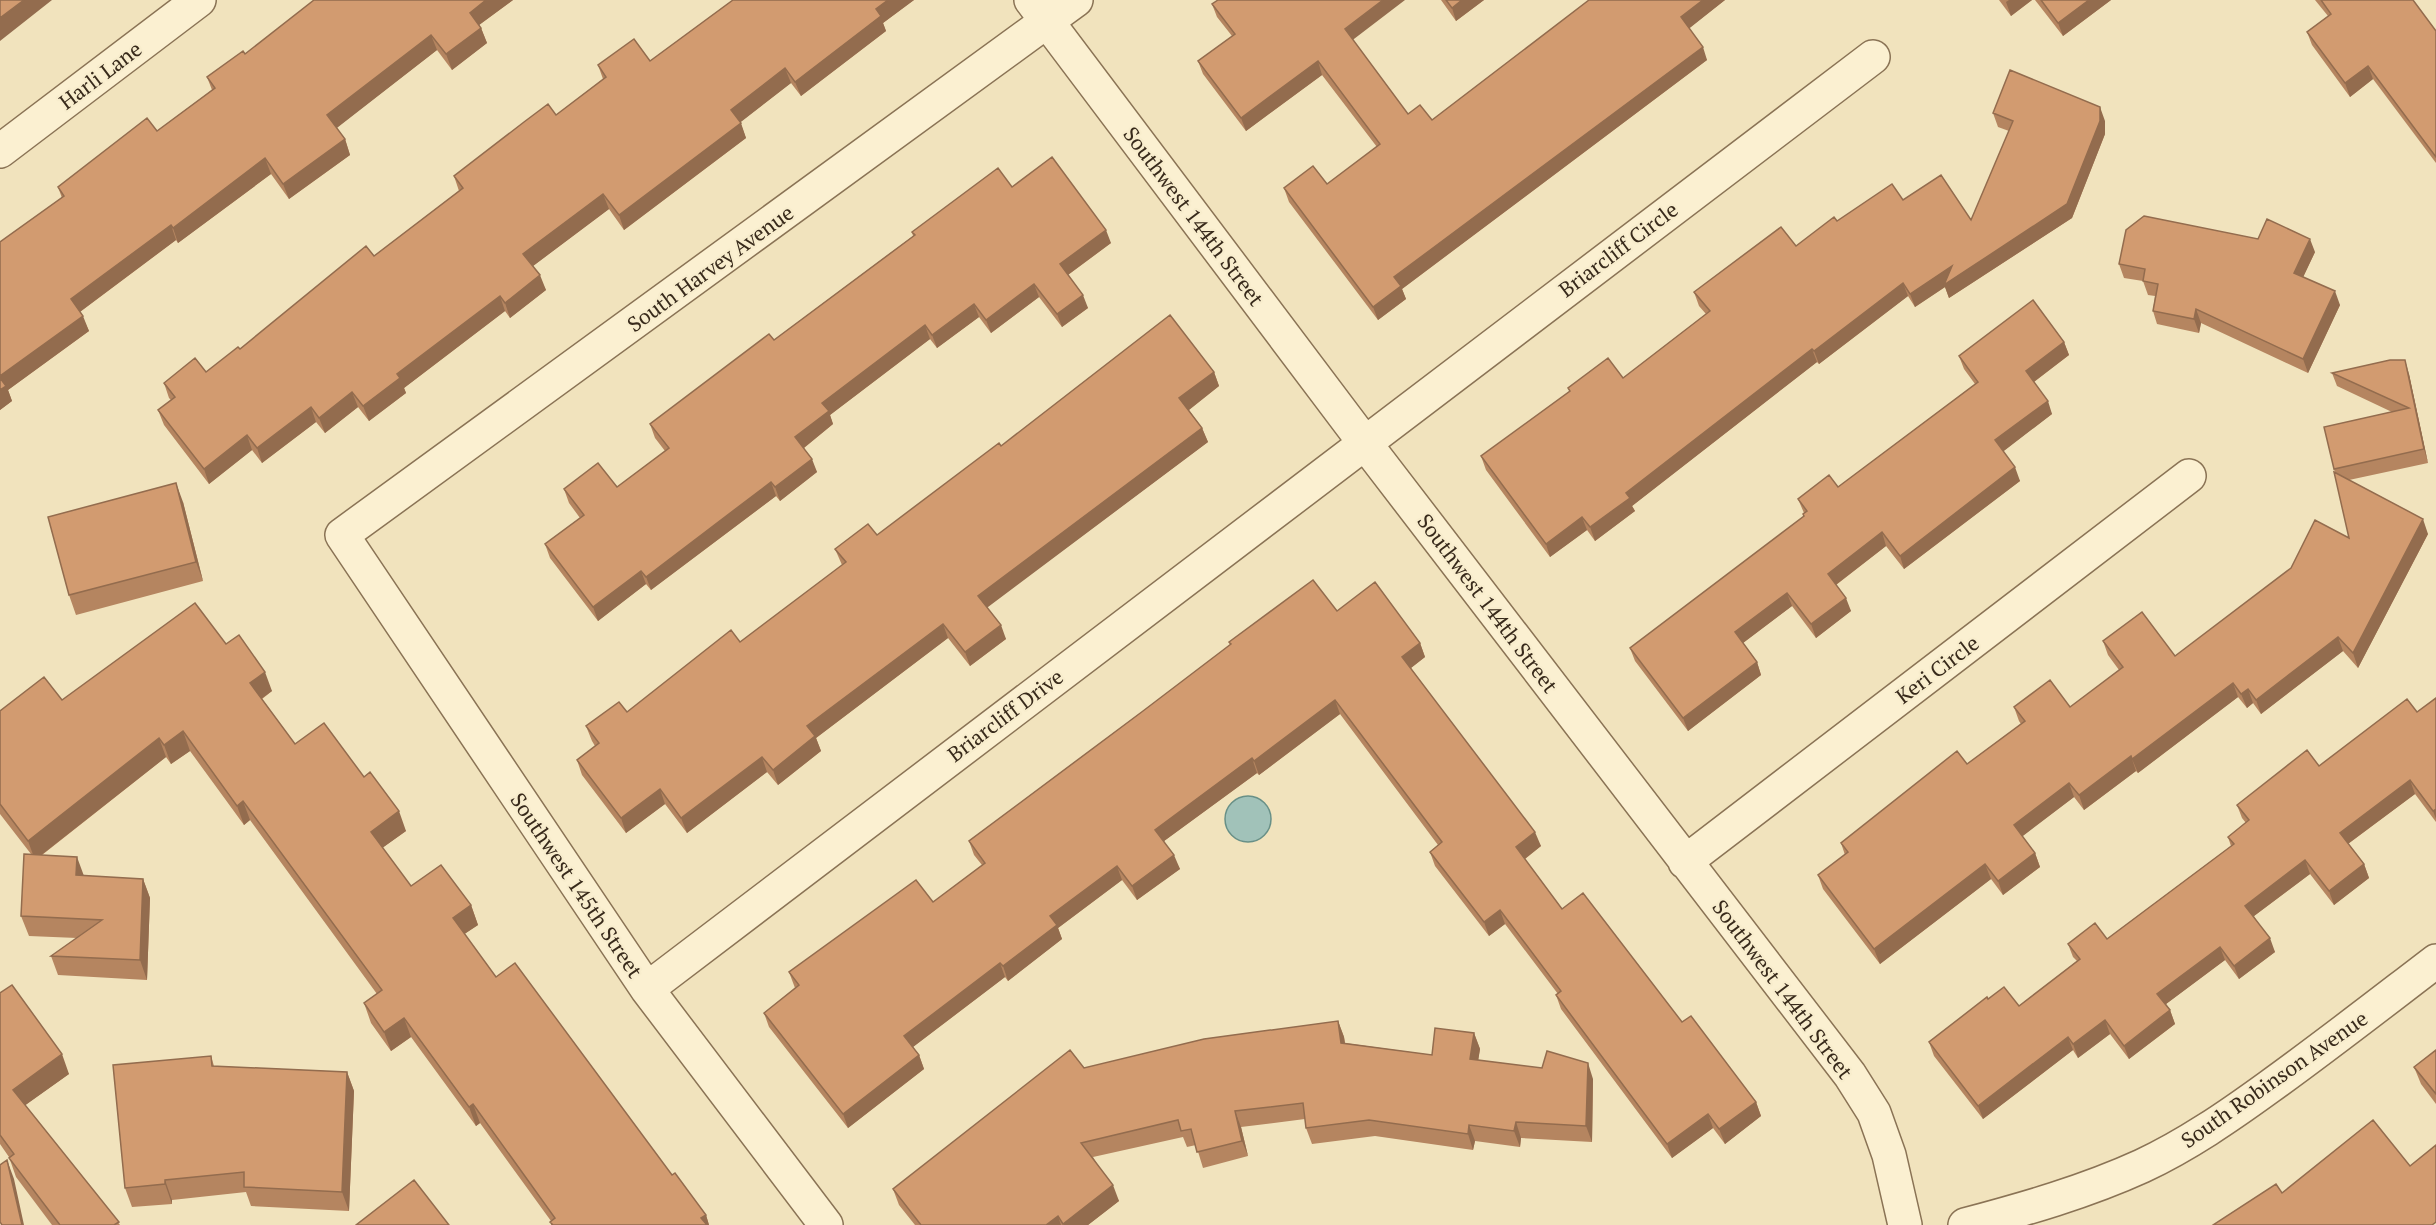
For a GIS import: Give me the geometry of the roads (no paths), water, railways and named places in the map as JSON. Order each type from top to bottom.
[{"type":"street","name":"Harli Lane","points":[[0,151],[199,0]]},
{"type":"street","name":"South Harvey Avenue","points":[[342,535],[1039,11],[1076,0]]},
{"type":"street","name":"Southwest 144th Street","points":[[1039,11],[1364,442],[1850,1076],[1874,1113],[1889,1155],[1905,1225]]},
{"type":"street","name":"Briarcliff Circle","points":[[1364,442],[1872,57]]},
{"type":"street","name":"Briarcliff Drive","points":[[647,989],[1364,442]]},
{"type":"street","name":"Keri Circle","points":[[1685,862],[2189,476]]},
{"type":"street","name":"Southwest 145th Street","points":[[342,535],[647,989],[826,1225]]},
{"type":"street","name":"South Robinson Avenue","points":[[1965,1225],[2088,1189],[2143,1165],[2189,1141],[2229,1116],[2280,1079],[2436,961]]},
{"type":"water","points":[[1248,796],[1264,803],[1271,819],[1264,835],[1248,842],[1232,835],[1225,819],[1232,803]]}]
